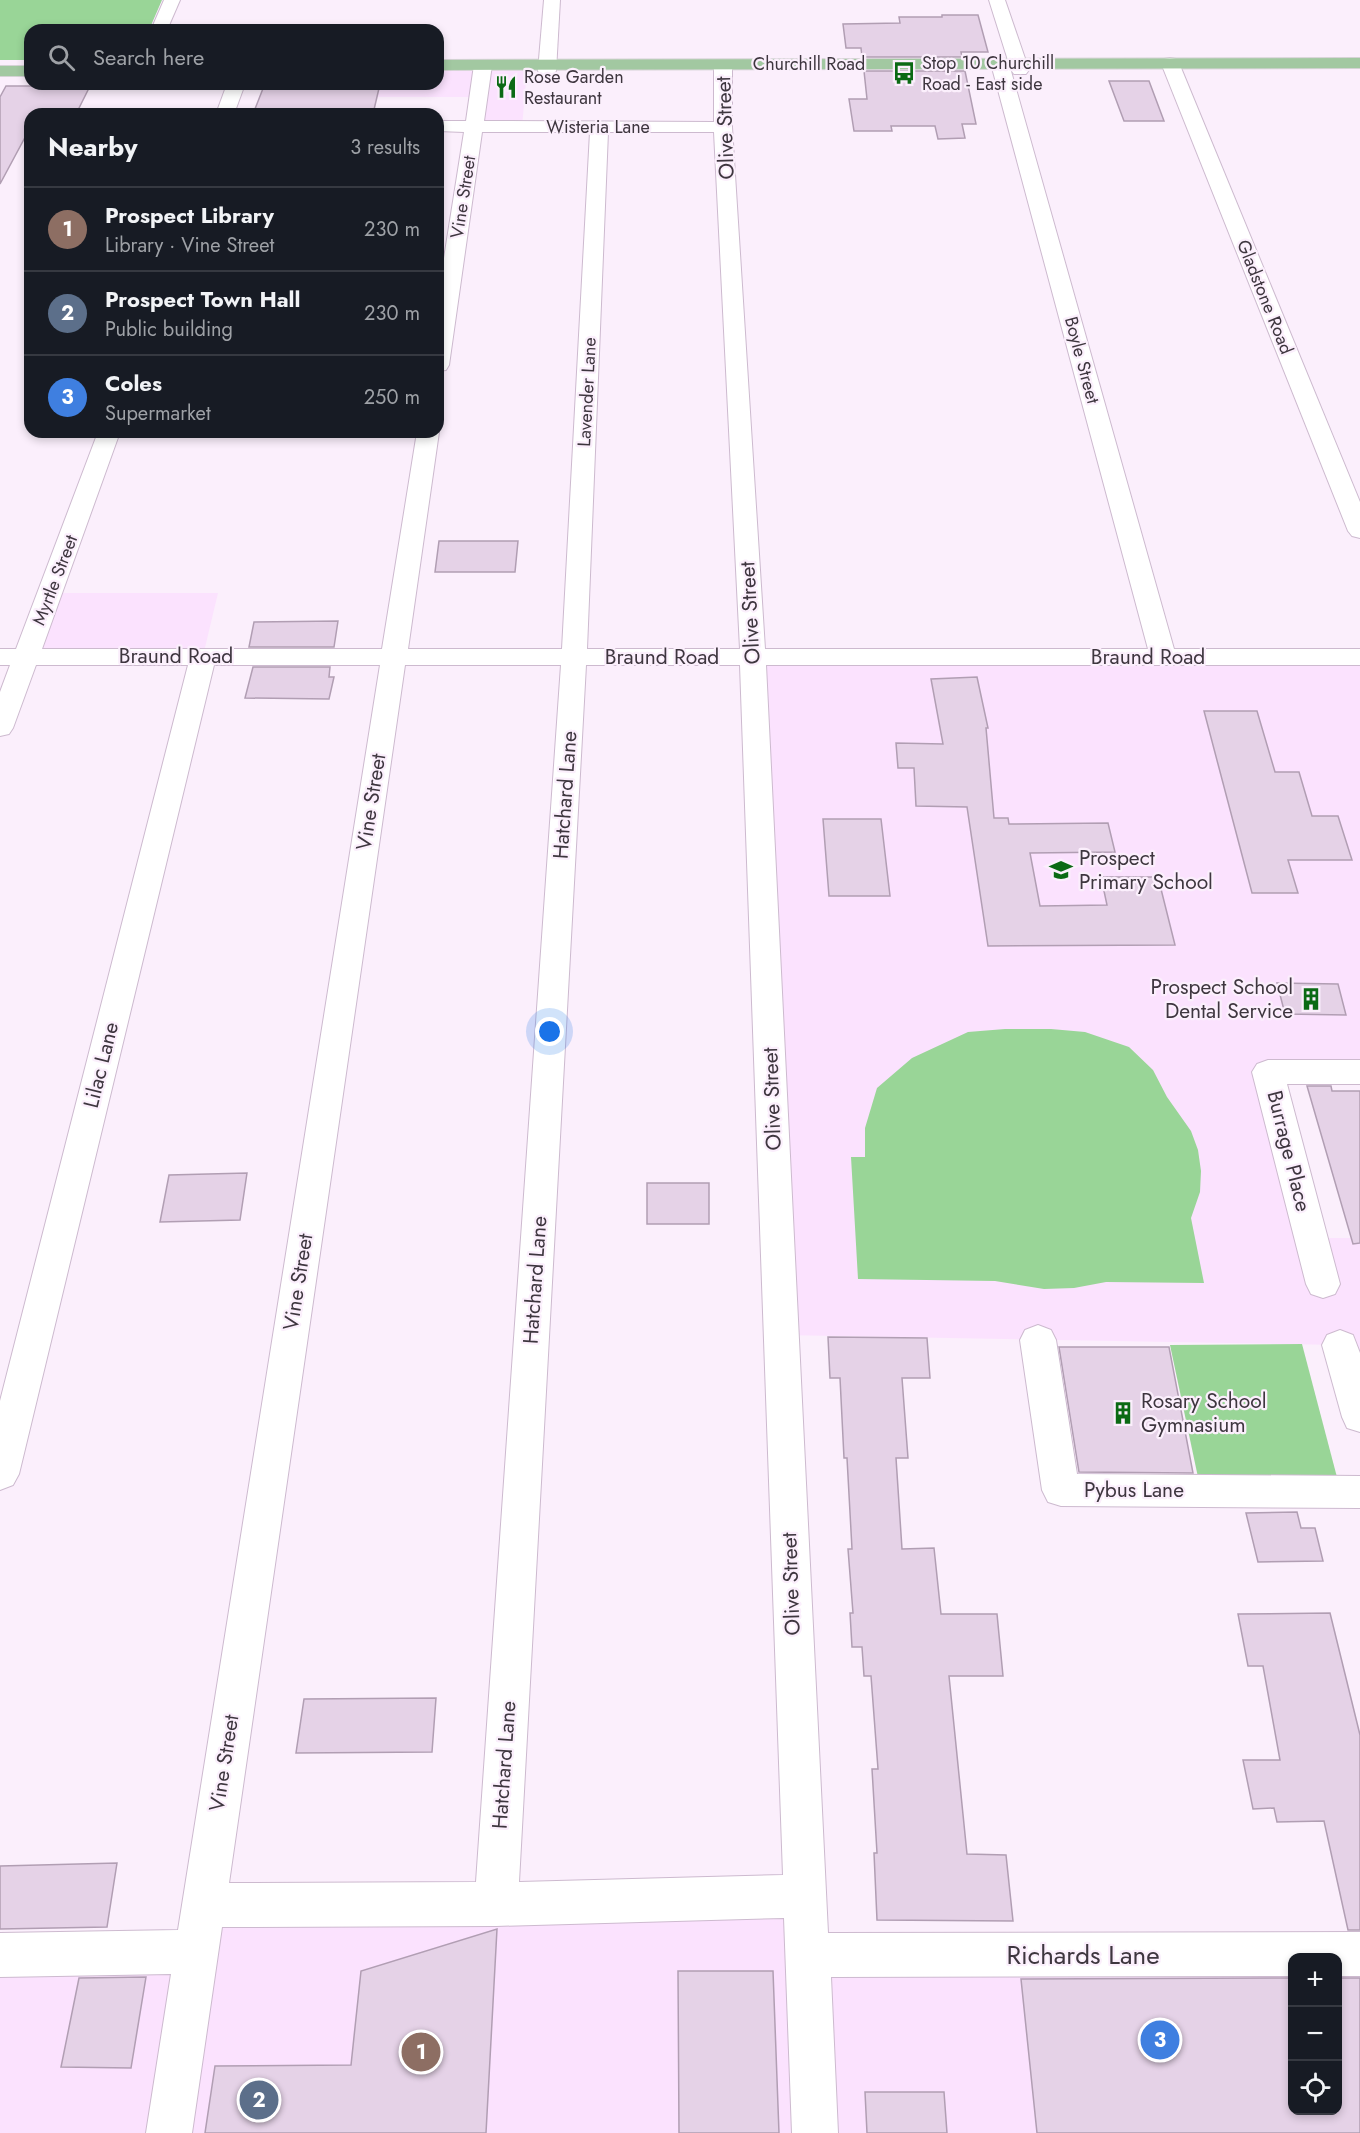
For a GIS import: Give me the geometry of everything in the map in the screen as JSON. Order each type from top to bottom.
[{"type":"main road","name":"Churchill Road","points":[[1172,67],[1360,63]]},
{"type":"main road","points":[[0,65],[24,65]]},
{"type":"main road","name":"Churchill Road","points":[[444,65],[483,68],[1360,69]]},
{"type":"main road","name":"Churchill Road","points":[[444,71],[483,68]]},
{"type":"main road","points":[[0,71],[24,71]]},
{"type":"street","points":[[162,24],[172,0]]},
{"type":"street","points":[[547,68],[552,0]]},
{"type":"street","name":"Boyle Street","points":[[997,0],[1010,67],[1162,657]]},
{"type":"street","name":"Gladstone Road","points":[[1172,67],[1360,531]]},
{"type":"street","name":"Vine Street","points":[[444,325],[483,68]]},
{"type":"street","name":"Olive Street","points":[[723,68],[723,127],[753,657],[815,2133]]},
{"type":"street","points":[[227,108],[234,90]]},
{"type":"street","name":"Wisteria Lane","points":[[444,126],[723,127]]},
{"type":"street","name":"Lavender Lane","points":[[574,657],[599,127]]},
{"type":"street","name":"Myrtle Street","points":[[0,728],[12,657],[51,593],[108,438]]},
{"type":"street","name":"Vine Street","points":[[169,2133],[427,438]]},
{"type":"street","name":"Lilac Lane","points":[[0,1474],[202,656]]},
{"type":"street","name":"Braund Road","points":[[12,657],[1360,657]]},
{"type":"street","name":"Hatchard Lane","points":[[496,1904],[574,657]]},
{"type":"street","name":"Burrage Place","points":[[1323,1284],[1268,1072],[1360,1072]]},
{"type":"street","name":"Pybus Lane","points":[[1038,1340],[1060,1490],[1360,1492]]},
{"type":"street","points":[[1340,1345],[1360,1418]]},
{"type":"street","points":[[203,1905],[496,1904],[804,1896]]},
{"type":"street","points":[[0,1955],[197,1952]]},
{"type":"street","name":"Richards Lane","points":[[807,1955],[1360,1954]]},
{"type":"shaded area","points":[[444,71],[527,71],[522,127],[474,126],[478,97],[376,97],[377,90],[444,90]]},
{"type":"shaded area","points":[[51,593],[218,593],[203,656],[25,657]]},
{"type":"shaded area","name":"Prospect Primary School","points":[[753,657],[1360,657],[1360,1072],[1269,1072],[1311,1238],[1360,1238],[1360,1417],[1340,1345],[782,1335]]},
{"type":"shaded area","points":[[804,1896],[808,1954],[1288,1954],[1288,2115],[1342,2115],[1342,1954],[1360,1954],[1360,2133],[0,2133],[0,1955],[196,1952],[203,1905]]},
{"type":"green space","points":[[0,0],[162,0],[152,24],[24,24],[24,60],[0,60]]},
{"type":"green space","points":[[1005,1029],[1085,1032],[1129,1047],[1153,1070],[1167,1097],[1191,1131],[1198,1150],[1201,1171],[1200,1192],[1191,1218],[1204,1283],[1106,1282],[1074,1288],[1044,1289],[995,1281],[858,1279],[851,1157],[865,1157],[865,1128],[877,1088],[912,1058],[968,1032]]},
{"type":"green space","points":[[1302,1344],[1338,1481],[1199,1482],[1170,1345]]},
{"type":"building","points":[[942,15],[978,15],[988,52],[961,52],[962,57],[862,57],[861,48],[846,48],[843,24],[900,23],[899,17],[942,17]]},
{"type":"building","points":[[864,71],[965,71],[976,124],[962,124],[965,138],[938,139],[935,126],[891,126],[892,131],[854,131],[849,99],[867,99]]},
{"type":"building","points":[[1109,81],[1149,81],[1164,121],[1124,121]]},
{"type":"building","points":[[6,86],[24,86],[24,90],[88,90],[79,108],[24,108],[24,139],[0,184],[0,97]]},
{"type":"building","points":[[262,90],[379,90],[374,108],[255,108]]},
{"type":"building","points":[[439,541],[518,541],[515,572],[435,572]]},
{"type":"building","points":[[338,621],[334,647],[249,647],[254,622]]},
{"type":"building","points":[[253,667],[330,667],[329,677],[334,677],[329,699],[245,698]]},
{"type":"building","points":[[977,677],[988,728],[986,728],[994,818],[1008,818],[1009,824],[1108,823],[1115,852],[1030,853],[1040,906],[1107,905],[1101,877],[1158,877],[1175,945],[988,946],[967,807],[916,806],[914,768],[898,768],[896,743],[943,744],[931,679]]},
{"type":"building","points":[[1204,711],[1257,711],[1275,772],[1299,772],[1312,816],[1338,816],[1352,860],[1288,860],[1298,893],[1252,893]]},
{"type":"building","points":[[823,819],[881,819],[890,896],[829,896]]},
{"type":"building","name":"Prospect School Dental Service","points":[[1277,983],[1338,984],[1346,1015],[1285,1014]]},
{"type":"building","points":[[1307,1086],[1331,1086],[1332,1091],[1360,1091],[1360,1243],[1353,1244]]},
{"type":"building","points":[[247,1173],[240,1220],[160,1222],[169,1175]]},
{"type":"building","points":[[647,1183],[709,1183],[709,1224],[647,1224]]},
{"type":"building","points":[[828,1337],[927,1338],[930,1378],[902,1378],[908,1458],[896,1458],[902,1549],[934,1548],[941,1614],[997,1614],[1003,1676],[949,1676],[967,1854],[1006,1855],[1013,1921],[877,1920],[874,1853],[877,1853],[872,1769],[878,1769],[871,1676],[864,1676],[862,1647],[852,1647],[850,1613],[853,1613],[848,1549],[852,1549],[847,1458],[844,1458],[840,1378],[830,1378]]},
{"type":"building","name":"Rosary School Gymnasium","points":[[1059,1347],[1169,1347],[1193,1473],[1079,1472]]},
{"type":"building","points":[[1297,1512],[1301,1528],[1315,1528],[1323,1561],[1258,1562],[1246,1513]]},
{"type":"building","points":[[1330,1613],[1360,1735],[1360,1930],[1348,1930],[1324,1821],[1277,1822],[1274,1808],[1253,1809],[1243,1760],[1280,1760],[1263,1666],[1248,1666],[1238,1614]]},
{"type":"building","points":[[436,1698],[432,1752],[296,1753],[304,1699]]},
{"type":"building","points":[[117,1863],[107,1927],[0,1929],[0,1866]]},
{"type":"building","points":[[497,1929],[486,2133],[205,2133],[215,2066],[351,2065],[361,1971]]},
{"type":"building","points":[[678,1971],[773,1971],[779,2133],[679,2133]]},
{"type":"building","points":[[146,1977],[131,2068],[61,2067],[79,1978]]},
{"type":"building","points":[[1288,1978],[1288,2115],[1342,2115],[1342,1978],[1360,1978],[1360,2133],[1037,2133],[1021,1979]]},
{"type":"building","points":[[865,2092],[944,2092],[947,2133],[867,2133]]},
{"type":"place","name":"Stop 10 Churchill Road - East side","points":[[904,73]]},
{"type":"place","name":"Rose Garden Restaurant","points":[[506,87]]},
{"type":"place","name":"Prospect Primary School","points":[[1061,870]]},
{"type":"place","name":"Prospect School Dental Service","points":[[1311,999]]},
{"type":"place","name":"Rosary School Gymnasium","points":[[1123,1413]]},
{"type":"place","name":"Coles","points":[[1160,2040]]},
{"type":"place","name":"Prospect Library","points":[[421,2052]]},
{"type":"place","name":"Prospect Town Hall","points":[[259,2100]]}]
